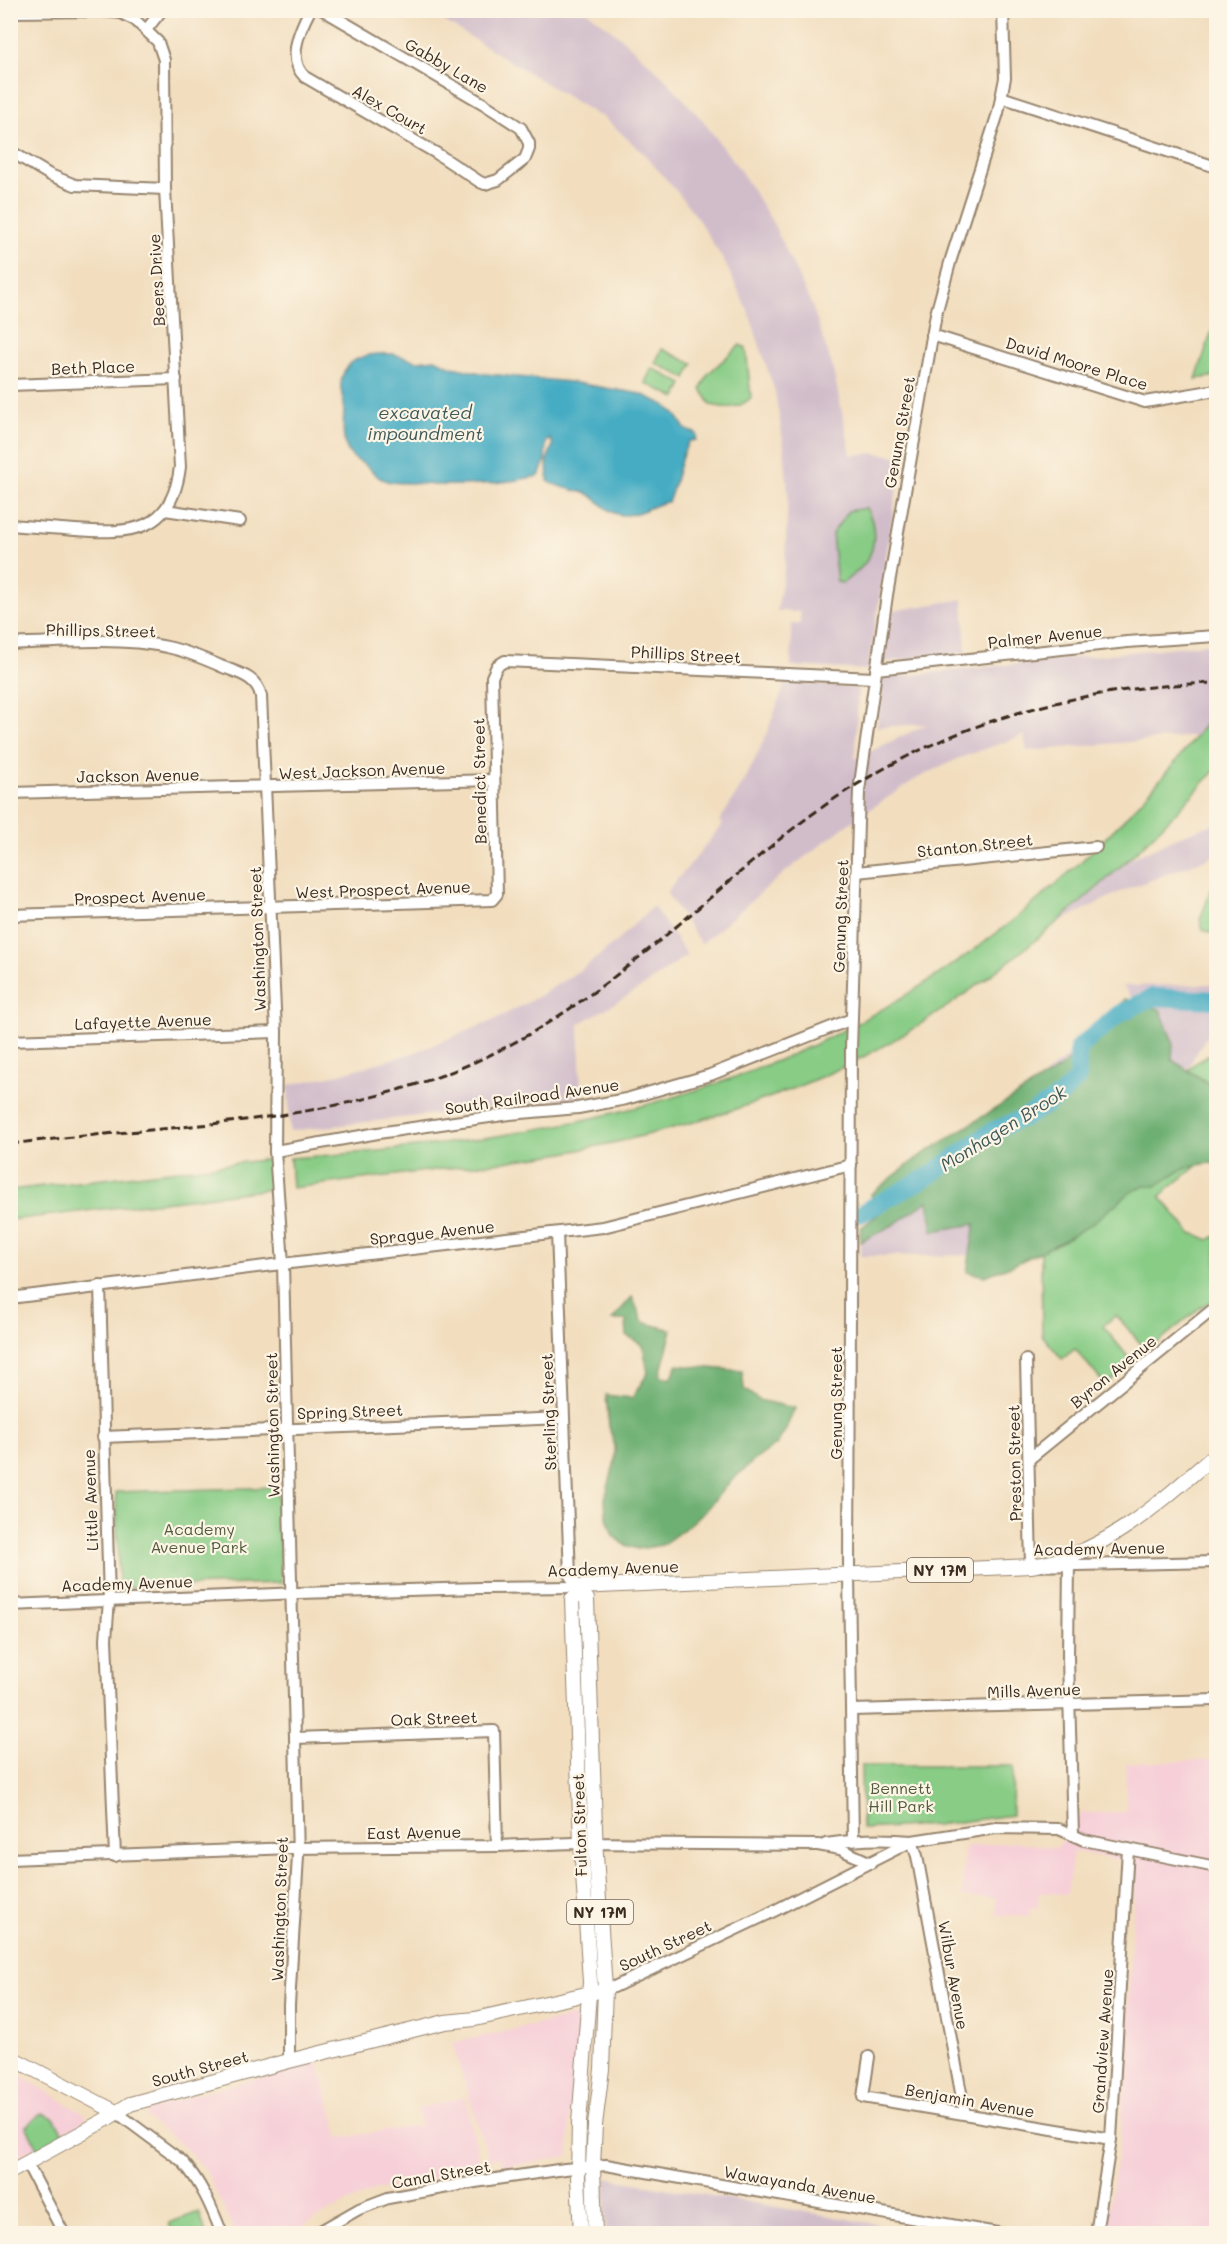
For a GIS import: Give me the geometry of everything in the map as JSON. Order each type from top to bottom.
[{"type":"main road","name":"NY 17M","points":[[1031,1566],[1069,1561],[1141,1517],[1216,1454]]},
{"type":"main road","name":"Academy Avenue","points":[[579,1591],[849,1574],[1031,1566]]},
{"type":"main road","name":"Fulton Street","points":[[581,2234],[586,2167],[595,2125],[602,2069],[581,1843],[572,1599],[579,1591],[587,1599],[596,1843],[596,1991]]},
{"type":"main road","name":"South Street","points":[[10,2172],[130,2104],[445,2022],[475,2019],[596,1991]]},
{"type":"main road","points":[[10,2057],[116,2112]]},
{"type":"main road","name":"Fulton Street","points":[[586,2167],[596,2234]]},
{"type":"street","name":"Beers Drive","points":[[10,12],[99,10],[121,13],[135,20],[158,42],[164,60],[165,189],[180,467],[176,488],[165,510]]},
{"type":"street","points":[[146,30],[162,10]]},
{"type":"street","name":"Alex Court","points":[[310,10],[297,40],[297,66],[304,77],[485,184],[498,180],[521,163]]},
{"type":"street","name":"Gabby Lane","points":[[323,10],[521,128],[529,143],[529,149],[521,163]]},
{"type":"street","name":"Genung Street","points":[[853,1839],[849,1574],[851,1165],[852,1019],[859,791],[905,485],[932,335],[951,259],[998,113],[1001,97],[1005,65],[1003,10]]},
{"type":"street","points":[[1001,97],[1216,167]]},
{"type":"street","points":[[15,153],[50,175],[75,185],[165,189]]},
{"type":"street","name":"David Moore Place","points":[[932,335],[1145,402],[1216,390]]},
{"type":"street","name":"Beth Place","points":[[10,385],[176,379]]},
{"type":"street","points":[[10,525],[124,532],[144,526],[165,510],[240,521]]},
{"type":"street","name":"Palmer Avenue","points":[[875,674],[1127,642],[1216,636]]},
{"type":"street","name":"Phillips Street","points":[[10,644],[102,642],[154,645],[201,657],[246,676],[257,684],[261,696],[266,788]]},
{"type":"street","name":"Phillips Street","points":[[497,666],[509,660],[875,674]]},
{"type":"street","name":"Benedict Street","points":[[496,897],[492,677],[497,666]]},
{"type":"street","name":"West Jackson Avenue","points":[[266,788],[494,780]]},
{"type":"street","name":"Jackson Avenue","points":[[10,793],[266,788]]},
{"type":"street","name":"Washington Street","points":[[266,788],[276,1032],[275,1151],[283,1263],[298,1848],[295,1936],[289,2005],[289,2061]]},
{"type":"street","name":"Stanton Street","points":[[857,872],[1096,847]]},
{"type":"street","name":"West Prospect Avenue","points":[[270,908],[485,901],[496,897]]},
{"type":"street","name":"Prospect Avenue","points":[[10,915],[270,908]]},
{"type":"street","name":"South Railroad Avenue","points":[[275,1151],[388,1131],[510,1114],[578,1108],[626,1099],[710,1075],[852,1019]]},
{"type":"street","name":"Lafayette Avenue","points":[[10,1041],[276,1032]]},
{"type":"street","name":"Sprague Avenue","points":[[10,1298],[283,1263],[603,1227],[851,1165]]},
{"type":"street","name":"Sterling Street","points":[[557,1233],[570,1576],[579,1591]]},
{"type":"street","name":"Little Avenue","points":[[100,1286],[109,1600],[106,1639],[115,1856]]},
{"type":"street","name":"Byron Avenue","points":[[1029,1459],[1216,1307]]},
{"type":"street","name":"Preston Street","points":[[1026,1360],[1031,1566]]},
{"type":"street","name":"Spring Street","points":[[103,1437],[563,1418]]},
{"type":"street","points":[[1069,1561],[1069,1704],[1073,1835]]},
{"type":"street","name":"Academy Avenue","points":[[1069,1561],[1216,1562]]},
{"type":"street","name":"Academy Avenue","points":[[10,1605],[291,1593],[480,1588],[579,1591]]},
{"type":"street","name":"Mills Avenue","points":[[852,1710],[1216,1700]]},
{"type":"street","name":"Oak Street","points":[[295,1738],[494,1731],[497,1846]]},
{"type":"street","name":"South Street","points":[[596,1991],[614,1987],[766,1915],[912,1841],[996,1828],[1059,1829],[1084,1840],[1216,1867]]},
{"type":"street","name":"East Avenue","points":[[818,1845],[853,1839],[882,1838],[912,1841]]},
{"type":"street","name":"Wilbur Avenue","points":[[912,1841],[917,1856],[965,2114]]},
{"type":"street","name":"East Avenue","points":[[10,1859],[298,1848],[596,1843],[818,1845],[840,1849],[870,1863]]},
{"type":"street","name":"Grandview Avenue","points":[[1096,2234],[1111,2139],[1128,1850]]},
{"type":"street","name":"Benjamin Avenue","points":[[869,2057],[863,2097],[1111,2139]]},
{"type":"street","points":[[116,2112],[182,2161],[189,2169],[199,2184],[222,2234]]},
{"type":"street","name":"Canal Street","points":[[315,2234],[359,2210],[388,2198],[475,2182],[586,2167]]},
{"type":"street","name":"Wawayanda Avenue","points":[[586,2167],[617,2167],[1003,2234]]},
{"type":"street","points":[[31,2171],[64,2234]]},
{"type":"shaded area","points":[[428,11],[587,11],[618,35],[662,75],[703,121],[740,170],[773,223],[812,306],[832,365],[851,455],[874,453],[902,457],[868,670],[791,666],[792,624],[800,624],[800,612],[777,611],[785,565],[788,494],[784,447],[775,392],[749,313],[725,263],[696,216],[642,152],[601,115],[599,116]]},
{"type":"shaded area","points":[[963,599],[966,653],[884,662],[892,611]]},
{"type":"shaded area","points":[[1216,643],[1216,710],[1198,736],[1027,751],[1024,735],[957,759],[914,780],[848,824],[784,873],[701,944],[666,892],[723,823],[719,822],[745,780],[764,740],[786,682],[858,688],[855,759],[927,724],[877,727],[882,678]]},
{"type":"shaded area","points":[[1216,823],[1216,855],[1120,892],[1055,924],[1130,859]]},
{"type":"shaded area","points":[[653,906],[687,955],[638,990],[579,1024],[581,1097],[290,1131],[288,1085],[339,1074],[416,1052],[492,1021],[534,999],[585,967],[617,941]]},
{"type":"shaded area","points":[[1216,984],[1216,1021],[1144,1141],[1019,1255],[860,1256],[861,1228],[1134,1001],[1123,986]]},
{"type":"shaded area","points":[[1216,1760],[1216,2233],[1105,2233],[1120,2140],[1136,1864],[1073,1851],[1067,1894],[1039,1893],[1038,1908],[1030,1908],[1030,1916],[996,1915],[996,1898],[962,1897],[964,1847],[1016,1842],[1057,1848],[1082,1813],[1126,1812],[1126,1763]]},
{"type":"shaded area","points":[[581,2015],[569,2119],[569,2156],[502,2167],[500,2157],[489,2160],[452,2043]]},
{"type":"shaded area","points":[[318,2063],[340,2138],[420,2125],[417,2108],[465,2097],[481,2166],[373,2191],[339,2206],[291,2233],[235,2233],[205,2169],[189,2151],[146,2117],[147,2111],[195,2094]]},
{"type":"shaded area","points":[[10,2069],[87,2116],[81,2123],[11,2160]]},
{"type":"shaded area","points":[[605,2178],[918,2231],[918,2233],[606,2233]]},
{"type":"green space","points":[[1216,318],[1216,376],[1196,379]]},
{"type":"green space","points":[[740,345],[746,348],[751,398],[732,407],[711,405],[701,389],[708,374]]},
{"type":"green space","points":[[662,349],[693,364],[686,378],[655,363]]},
{"type":"green space","points":[[652,368],[683,384],[676,398],[645,383]]},
{"type":"green space","points":[[866,508],[873,528],[872,550],[865,563],[857,571],[843,583],[837,582],[832,534],[848,511]]},
{"type":"green space","points":[[1216,710],[1216,769],[1147,842],[1073,909],[1002,967],[925,1021],[863,1057],[798,1087],[763,1100],[619,1142],[538,1157],[292,1188],[290,1158],[356,1153],[489,1137],[556,1126],[622,1111],[750,1072],[811,1046],[870,1016],[927,982],[982,944],[1034,903],[1085,858],[1176,762]]},
{"type":"green space","points":[[1216,878],[1216,935],[1203,930],[1200,919]]},
{"type":"green space","points":[[1125,999],[1160,1009],[1173,1042],[1172,1060],[1216,1088],[1216,1164],[1191,1166],[1156,1186],[1145,1186],[1131,1192],[1091,1224],[1065,1240],[985,1276],[967,1272],[975,1224],[933,1231],[928,1201],[893,1225],[860,1242],[861,1228],[888,1206],[874,1206],[871,1194],[917,1158],[1060,1068],[1088,1043]]},
{"type":"green space","points":[[1208,1055],[1213,1055],[1216,1059],[1216,1123],[1179,1081],[1193,1065]]},
{"type":"green space","points":[[1216,1150],[1160,1196],[1191,1234],[1209,1240],[1215,1236],[1216,1299],[1204,1305],[1147,1351],[1116,1315],[1103,1326],[1133,1363],[1105,1385],[1075,1349],[1062,1359],[1042,1335],[1040,1174]]},
{"type":"green space","points":[[270,1159],[272,1189],[11,1220],[11,1190]]},
{"type":"green space","points":[[632,1297],[643,1322],[672,1330],[660,1375],[671,1379],[677,1365],[742,1371],[744,1389],[759,1400],[795,1408],[777,1444],[729,1483],[703,1513],[662,1545],[638,1549],[625,1545],[613,1536],[606,1514],[605,1499],[615,1461],[615,1446],[609,1427],[606,1395],[632,1398],[648,1373],[643,1345],[627,1336],[626,1320],[612,1320]]},
{"type":"green space","name":"Academy Avenue Park","points":[[278,1487],[281,1583],[119,1588],[116,1492]]},
{"type":"green space","name":"Bennett Hill Park","points":[[861,1766],[1013,1766],[1012,1815],[936,1825],[862,1829]]},
{"type":"green space","points":[[42,2113],[54,2118],[65,2136],[39,2150],[26,2126]]},
{"type":"green space","points":[[199,2212],[206,2233],[173,2233],[169,2223]]},
{"type":"water","name":"excavated impoundment","points":[[375,354],[393,354],[417,361],[435,359],[452,367],[486,374],[571,382],[641,394],[665,405],[677,416],[685,429],[697,434],[696,440],[689,441],[685,448],[668,502],[633,514],[612,512],[588,494],[557,486],[548,481],[547,460],[553,445],[550,439],[546,442],[545,461],[539,476],[507,482],[460,485],[428,485],[384,480],[355,459],[347,448],[343,434],[344,407],[341,387],[343,375],[352,362]]},
{"type":"waterway","name":"Monhagen Brook","points":[[860,1214],[929,1176],[992,1131],[1028,1116],[1060,1096],[1078,1078],[1078,1048],[1119,1014],[1153,997],[1216,1000]]},
{"type":"railway","points":[[10,1144],[262,1118],[324,1108],[386,1093],[446,1074],[504,1048],[542,1027],[578,1003],[647,951],[780,839],[829,803],[879,771],[931,745],[985,724],[1040,707],[1097,694],[1216,683]]}]
